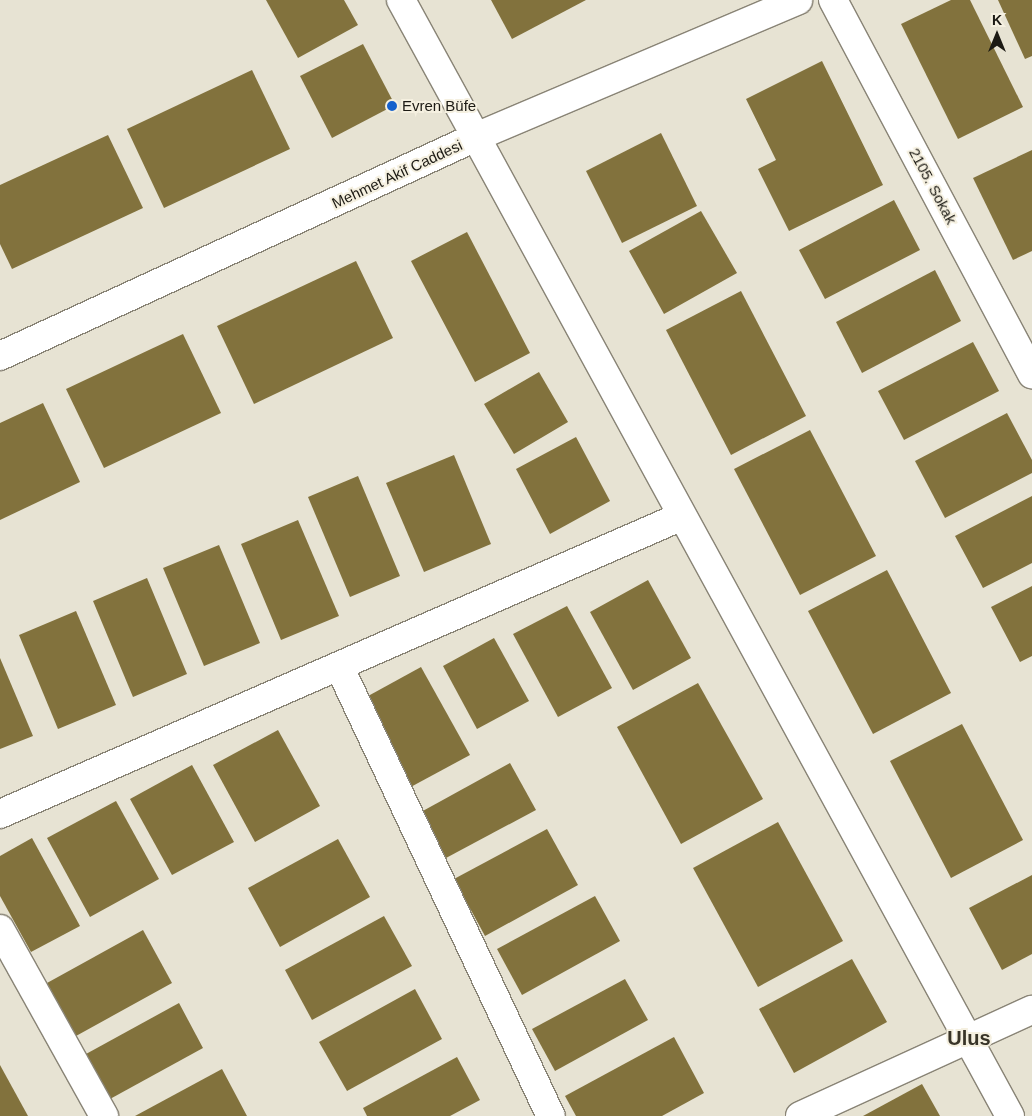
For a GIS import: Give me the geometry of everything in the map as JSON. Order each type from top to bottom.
[{"type":"street","points":[[401,0],[1010,1116]]},
{"type":"street","name":"Mehmet Akif Caddesi","points":[[0,356],[476,137],[798,0]]},
{"type":"street","name":"2105. Sokak","points":[[833,0],[1032,374]]},
{"type":"street","points":[[0,814],[682,516]]},
{"type":"street","points":[[339,666],[550,1116]]},
{"type":"street","points":[[0,929],[104,1116]]},
{"type":"street","points":[[800,1116],[1032,1010]]},
{"type":"building","points":[[266,0],[344,0],[358,25],[298,58]]},
{"type":"building","points":[[491,0],[586,0],[512,39]]},
{"type":"building","points":[[951,0],[970,0],[1023,107],[958,139],[901,24]]},
{"type":"building","points":[[998,0],[1032,0],[1032,56],[1025,59]]},
{"type":"building","points":[[363,44],[395,105],[332,138],[300,76]]},
{"type":"building","points":[[822,61],[883,185],[789,231],[758,169],[776,160],[746,99]]},
{"type":"building","points":[[252,70],[290,149],[164,208],[127,129]]},
{"type":"building","points":[[661,133],[697,206],[622,243],[586,171]]},
{"type":"building","points":[[108,135],[143,208],[12,269],[0,244],[0,185]]},
{"type":"building","points":[[1032,150],[1032,251],[1013,260],[973,178]]},
{"type":"building","points":[[894,200],[920,250],[825,299],[799,250]]},
{"type":"building","points":[[701,211],[737,273],[664,314],[629,251]]},
{"type":"building","points":[[467,232],[530,353],[475,382],[411,261]]},
{"type":"building","points":[[356,261],[393,338],[254,404],[217,326]]},
{"type":"building","points":[[935,270],[961,321],[862,373],[836,322]]},
{"type":"building","points":[[741,291],[806,416],[731,455],[666,330]]},
{"type":"building","points":[[183,334],[221,413],[104,468],[66,389]]},
{"type":"building","points":[[973,342],[999,391],[904,440],[878,391]]},
{"type":"building","points":[[539,372],[568,422],[514,454],[484,404]]},
{"type":"building","points":[[43,403],[80,482],[0,520],[0,423]]},
{"type":"building","points":[[1007,413],[1032,460],[1032,473],[945,518],[915,461]]},
{"type":"building","points":[[810,430],[876,556],[800,595],[734,469]]},
{"type":"building","points":[[576,437],[610,501],[550,534],[516,469]]},
{"type":"building","points":[[454,455],[491,544],[424,572],[386,483]]},
{"type":"building","points":[[358,476],[400,576],[350,597],[308,497]]},
{"type":"building","points":[[1032,496],[1032,563],[983,588],[955,536]]},
{"type":"building","points":[[298,520],[339,616],[281,640],[241,544]]},
{"type":"building","points":[[219,545],[260,643],[204,666],[163,568]]},
{"type":"building","points":[[887,570],[951,693],[873,734],[808,611]]},
{"type":"building","points":[[147,578],[187,674],[133,697],[93,601]]},
{"type":"building","points":[[648,580],[691,658],[633,690],[590,612]]},
{"type":"building","points":[[1032,586],[1032,656],[1020,662],[991,607]]},
{"type":"building","points":[[567,606],[612,688],[558,717],[513,634]]},
{"type":"building","points":[[76,611],[116,705],[58,729],[19,635]]},
{"type":"building","points":[[494,638],[529,701],[477,729],[443,666]]},
{"type":"building","points":[[0,658],[33,736],[0,749]]},
{"type":"building","points":[[421,667],[470,755],[407,789],[359,701]]},
{"type":"building","points":[[698,683],[763,799],[681,844],[617,727]]},
{"type":"building","points":[[962,724],[1023,840],[951,878],[890,761]]},
{"type":"building","points":[[278,730],[320,806],[255,842],[213,765]]},
{"type":"building","points":[[510,763],[536,810],[446,858],[421,812]]},
{"type":"building","points":[[192,765],[234,842],[172,875],[130,799]]},
{"type":"building","points":[[116,801],[159,879],[90,917],[47,838]]},
{"type":"building","points":[[778,822],[843,941],[758,987],[693,868]]},
{"type":"building","points":[[547,829],[578,885],[485,936],[454,879]]},
{"type":"building","points":[[32,838],[80,926],[31,952],[0,896],[0,856]]},
{"type":"building","points":[[338,839],[370,897],[280,947],[248,888]]},
{"type":"building","points":[[1032,875],[1032,954],[1002,970],[969,908]]},
{"type":"building","points":[[595,896],[620,941],[522,995],[497,949]]},
{"type":"building","points":[[384,916],[412,966],[312,1020],[285,970]]},
{"type":"building","points":[[143,930],[172,983],[76,1036],[47,983]]},
{"type":"building","points":[[852,959],[887,1022],[794,1073],[759,1009]]},
{"type":"building","points":[[625,979],[648,1020],[555,1071],[532,1029]]},
{"type":"building","points":[[415,989],[442,1039],[347,1091],[319,1042]]},
{"type":"building","points":[[179,1003],[203,1048],[110,1099],[86,1054]]},
{"type":"building","points":[[674,1037],[704,1093],[662,1116],[576,1116],[565,1096]]},
{"type":"building","points":[[457,1057],[480,1100],[450,1116],[367,1116],[363,1108]]},
{"type":"building","points":[[0,1065],[28,1116],[0,1116]]},
{"type":"building","points":[[222,1069],[247,1116],[135,1116]]},
{"type":"building","points":[[922,1084],[940,1116],[863,1116]]},
{"type":"place","name":"Evren Büfe","points":[[392,106]]},
{"type":"district","name":"Ulus","points":[[969,1038]]}]
